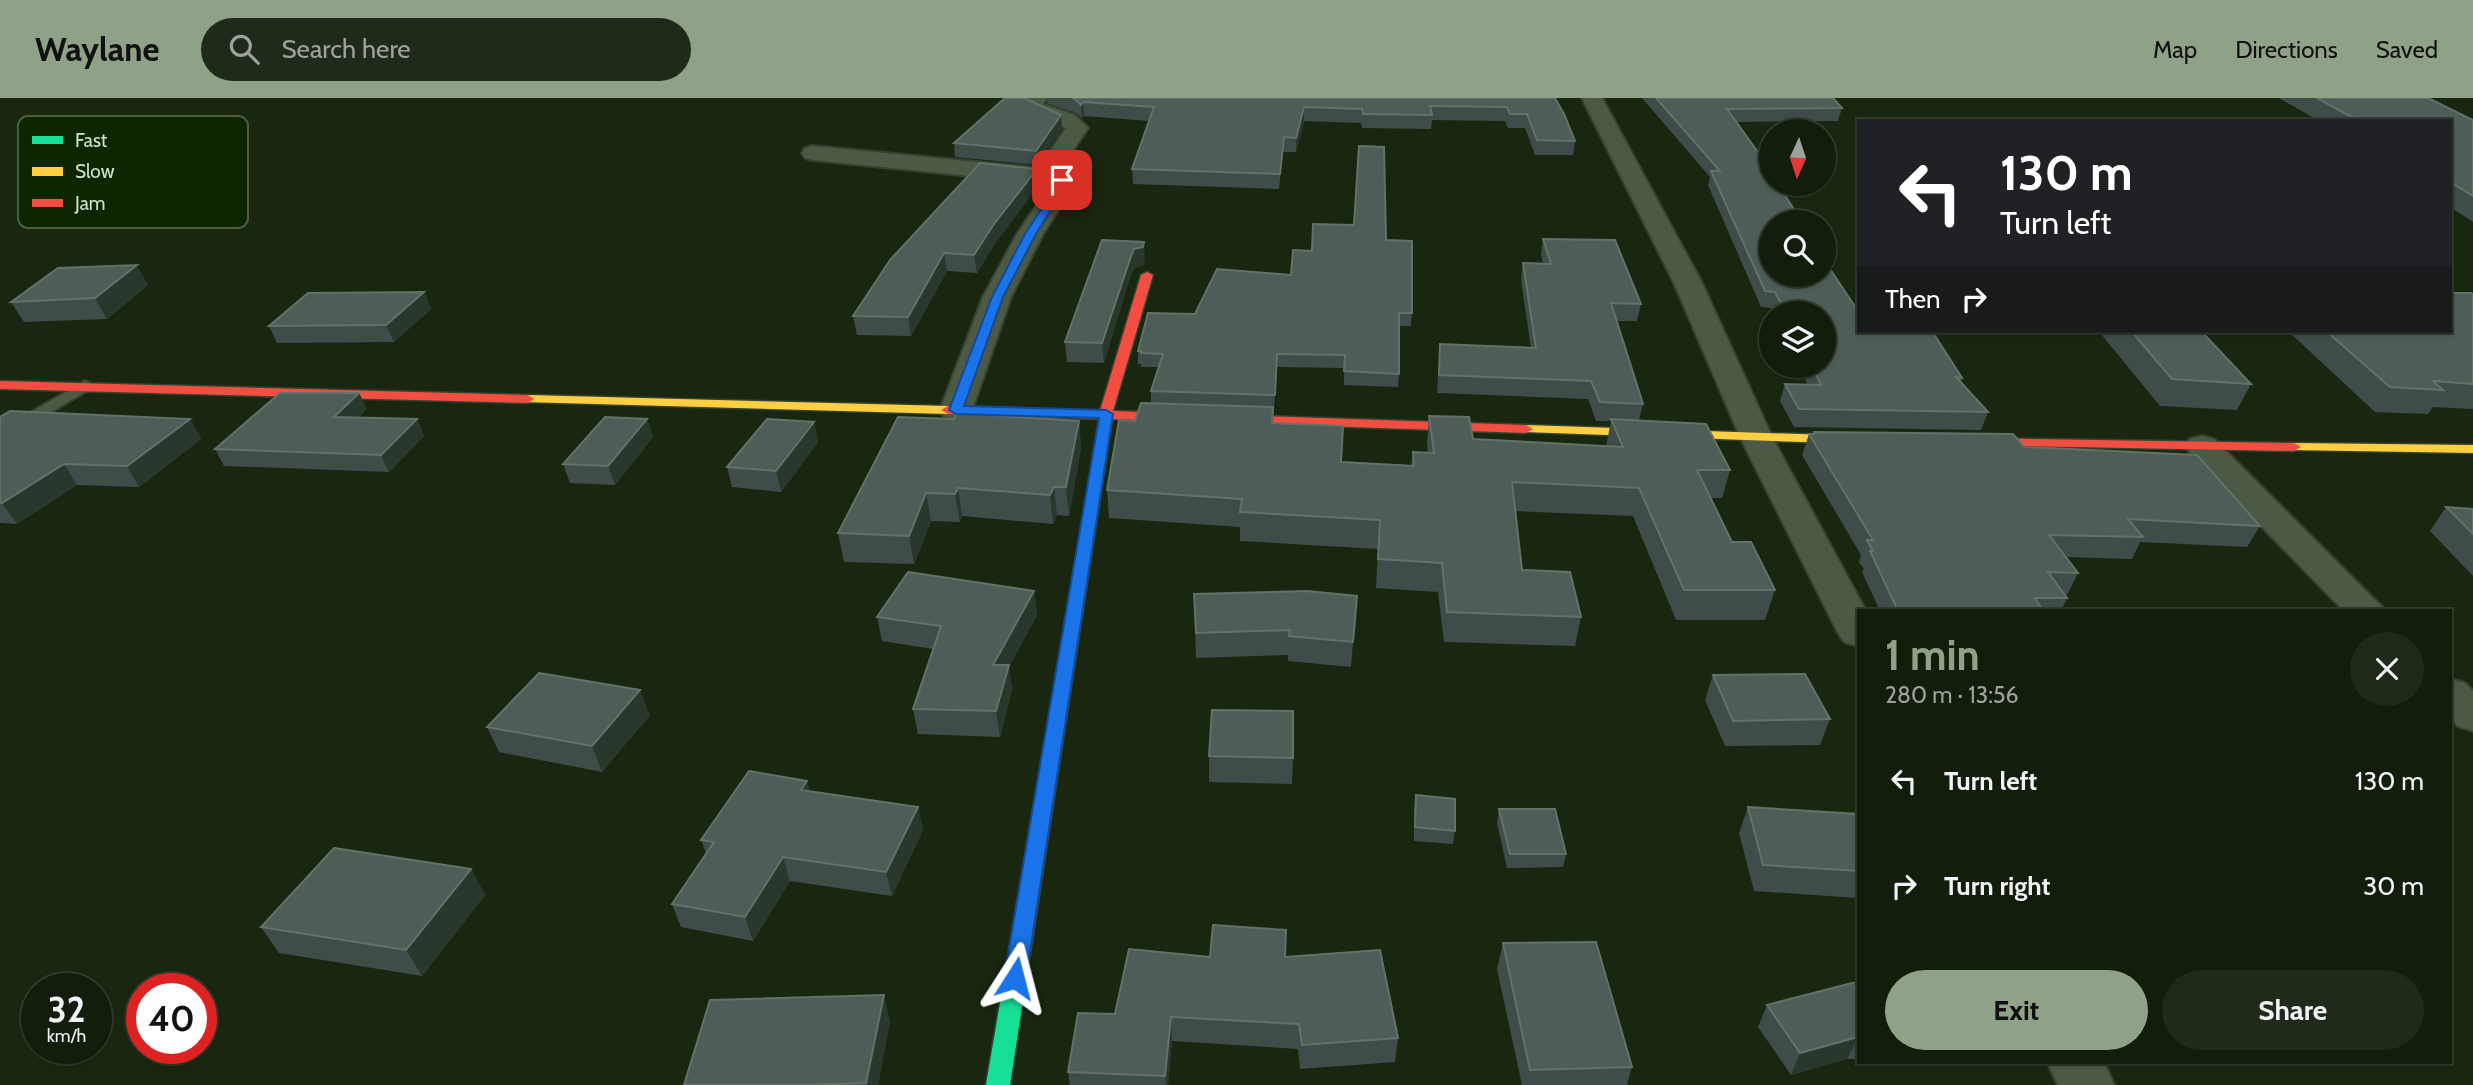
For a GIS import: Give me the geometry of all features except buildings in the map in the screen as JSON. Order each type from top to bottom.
[{"type":"street","points":[[1037,98],[1032,105],[1036,109],[1069,119],[1077,128],[1045,176]]},
{"type":"street","points":[[1592,98],[1688,283],[1757,439],[1857,631]]},
{"type":"street","points":[[813,153],[1045,176],[1062,180],[1063,184],[1030,234],[998,297],[956,410]]},
{"type":"street","points":[[998,1085],[1106,414],[1147,275]]},
{"type":"street","points":[[0,385],[1106,414],[1757,439],[1868,440]]},
{"type":"street","points":[[1951,442],[2473,449]]},
{"type":"street","points":[[2202,446],[2365,609]]},
{"type":"street","points":[[2452,695],[2473,716]]},
{"type":"street","points":[[2076,1064],[2087,1085]]},
{"type":"lane","points":[[0,437],[85,386]]},
{"type":"traffic: fast","points":[[998,1085],[1092,504]]},
{"type":"traffic: slow","points":[[528,399],[948,410]]},
{"type":"traffic: slow","points":[[1526,429],[1858,440]]},
{"type":"traffic: slow","points":[[2294,447],[2473,449]]},
{"type":"traffic: jam","points":[[1092,504],[1106,414],[1147,275]]},
{"type":"traffic: jam","points":[[0,385],[528,399]]},
{"type":"traffic: jam","points":[[948,410],[1526,429]]},
{"type":"traffic: jam","points":[[1968,442],[2294,447]]},
{"type":"route","points":[[1015,978],[1106,414],[956,410],[998,297],[1030,234],[1063,184],[1062,180]]}]
